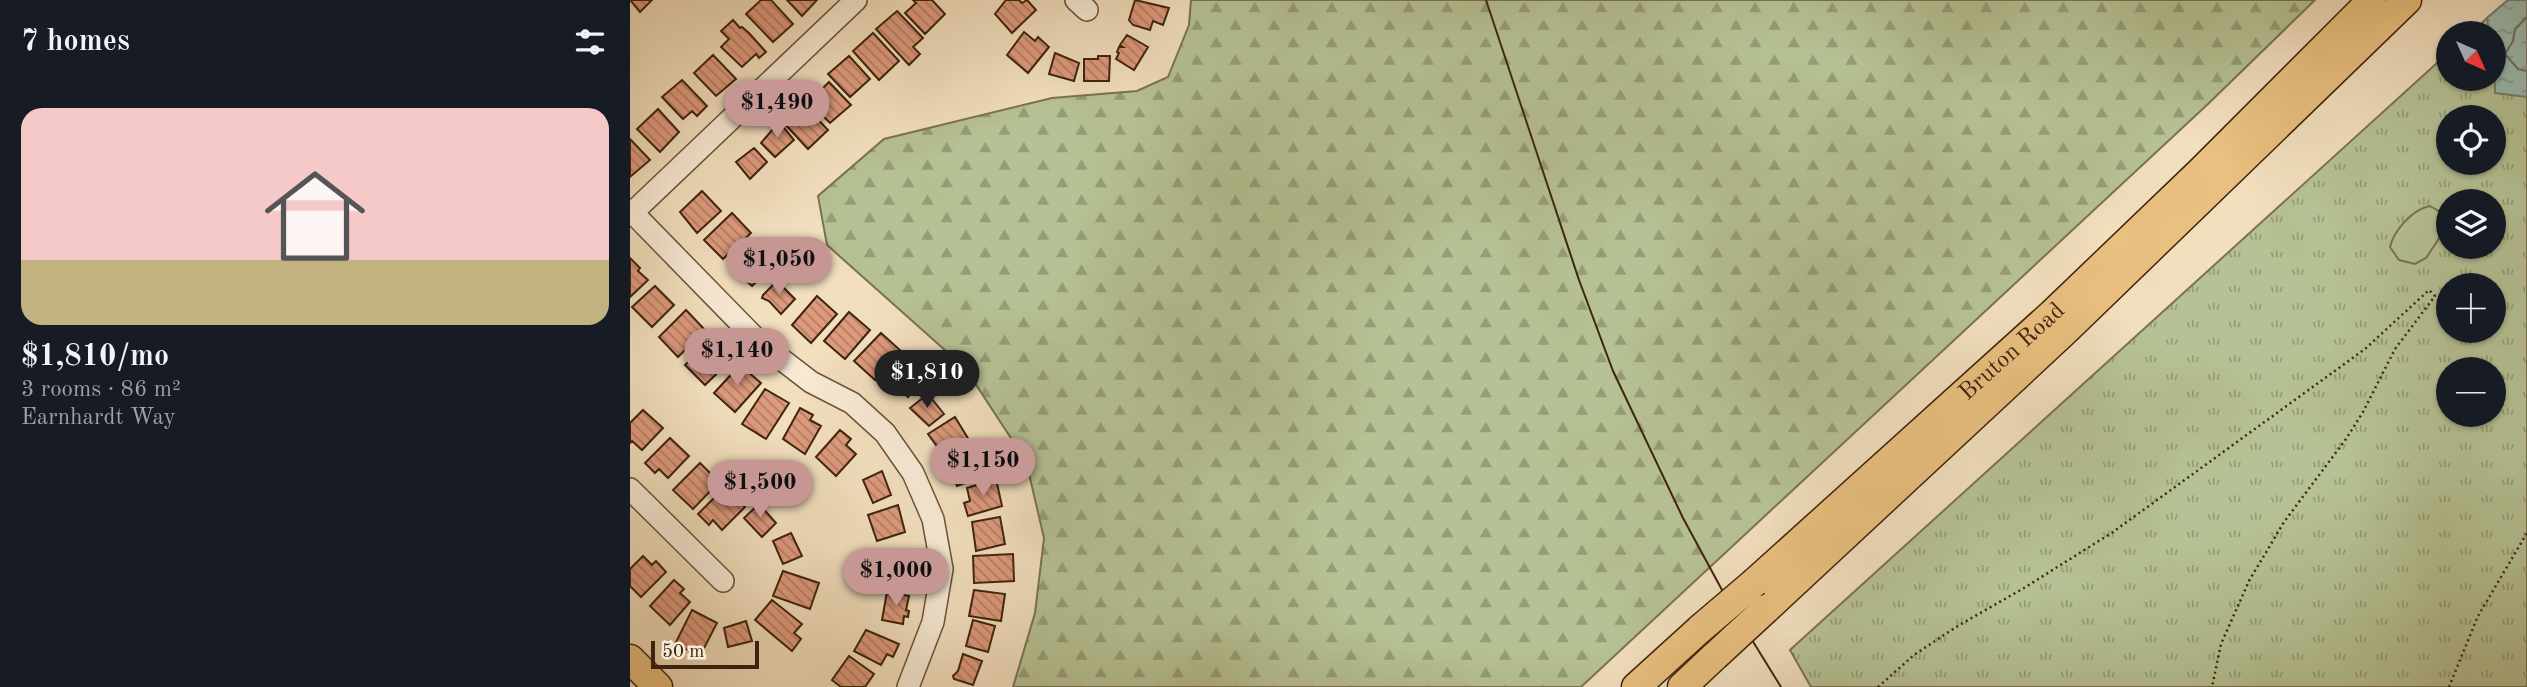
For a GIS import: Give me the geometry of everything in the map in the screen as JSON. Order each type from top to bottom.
[{"type":"main road","name":"Bruton Road","points":[[1682,687],[2066,330],[2372,0]]},
{"type":"main road","name":"Bruton Road","points":[[1636,687],[2407,0]]},
{"type":"main road","points":[[630,659],[658,687]]},
{"type":"street","points":[[856,0],[631,213],[759,342],[811,382],[852,403],[885,433],[913,473],[933,519],[942,569],[933,622],[908,687]]},
{"type":"street","points":[[630,489],[723,581]]},
{"type":"path","points":[[1878,687],[1914,655],[1956,627],[2113,532],[2365,349],[2430,290],[2435,296],[2395,349],[2363,412],[2284,522],[2249,581],[2221,644],[2212,687]]},
{"type":"path","points":[[2449,687],[2478,616],[2527,533]]},
{"type":"green space","points":[[1191,0],[2315,0],[2208,104],[1581,687],[1013,687],[1035,613],[1044,538],[1026,461],[965,368],[827,245],[818,196],[884,139],[1052,98],[1137,91],[1168,77],[1189,25]]},
{"type":"green space","points":[[2508,0],[2527,0],[2527,687],[1811,687],[1790,650],[2436,64],[2436,91],[2506,91],[2506,21],[2484,21]]},
{"type":"green space","points":[[2430,206],[2436,210],[2436,243],[2426,258],[2415,264],[2399,260],[2390,247],[2392,240],[2405,221]]},
{"type":"water","points":[[2508,0],[2527,0],[2527,97],[2495,93],[2506,91],[2506,21],[2487,21],[2487,18]]},
{"type":"building","points":[[630,0],[652,0],[640,12]]},
{"type":"building","points":[[761,0],[771,0],[793,24],[773,42],[746,14]]},
{"type":"building","points":[[787,0],[817,0],[802,16]]},
{"type":"building","points":[[913,0],[932,0],[945,14],[925,34],[905,13],[916,3]]},
{"type":"building","points":[[1006,0],[1019,0],[1022,3],[1027,0],[1036,10],[1012,33],[995,14]]},
{"type":"building","points":[[1135,0],[1169,8],[1163,25],[1153,21],[1150,30],[1133,25],[1129,20]]},
{"type":"building","points":[[897,11],[923,38],[913,47],[920,54],[909,65],[876,29]]},
{"type":"building","points":[[733,20],[766,52],[759,58],[756,54],[742,67],[721,47],[729,39],[721,31]]},
{"type":"building","points":[[1024,32],[1035,41],[1038,37],[1049,47],[1028,73],[1007,55]]},
{"type":"building","points":[[873,33],[899,61],[879,80],[853,51]]},
{"type":"building","points":[[1127,35],[1148,47],[1134,70],[1116,59],[1119,47],[1123,47],[1120,45]]},
{"type":"building","points":[[1055,53],[1079,63],[1074,81],[1049,74]]},
{"type":"building","points":[[713,55],[736,79],[716,96],[694,73]]},
{"type":"building","points":[[849,56],[870,79],[850,97],[828,74]]},
{"type":"building","points":[[1098,56],[1110,56],[1109,81],[1084,81],[1084,59],[1098,59]]},
{"type":"building","points":[[682,80],[707,106],[697,116],[692,111],[683,119],[662,97]]},
{"type":"building","points":[[829,82],[851,105],[830,123],[804,97],[816,86],[820,91]]},
{"type":"building","points":[[801,102],[828,130],[808,149],[781,120]]},
{"type":"building","points":[[658,109],[679,132],[660,152],[637,129]]},
{"type":"building","points":[[779,122],[794,140],[775,157],[761,143]]},
{"type":"building","points":[[630,139],[650,160],[630,177]]},
{"type":"building","points":[[754,148],[767,162],[750,179],[736,162]]},
{"type":"building","points":[[702,191],[721,211],[697,233],[680,212]]},
{"type":"building","points":[[732,213],[751,233],[723,259],[704,240]]},
{"type":"building","points":[[754,245],[774,265],[752,286],[731,268]]},
{"type":"building","points":[[630,258],[648,280],[630,297]]},
{"type":"building","points":[[777,281],[795,299],[781,314],[769,301],[762,298]]},
{"type":"building","points":[[655,286],[674,305],[652,327],[632,307]]},
{"type":"building","points":[[817,296],[837,314],[811,343],[792,325]]},
{"type":"building","points":[[686,310],[705,330],[678,357],[659,337]]},
{"type":"building","points":[[849,312],[870,330],[845,359],[824,341]]},
{"type":"building","points":[[881,333],[901,351],[875,380],[854,361]]},
{"type":"building","points":[[712,339],[734,357],[705,385],[685,365]]},
{"type":"building","points":[[740,365],[761,383],[735,412],[714,393]]},
{"type":"building","points":[[900,365],[921,381],[908,397],[888,381]]},
{"type":"building","points":[[765,389],[789,403],[766,439],[742,424]]},
{"type":"building","points":[[928,394],[944,414],[929,426],[910,408]]},
{"type":"building","points":[[800,408],[813,415],[810,420],[821,426],[805,454],[783,439]]},
{"type":"building","points":[[643,410],[663,428],[642,450],[632,441],[630,443],[630,423]]},
{"type":"building","points":[[955,417],[969,440],[944,456],[928,434]]},
{"type":"building","points":[[840,430],[851,439],[846,445],[856,454],[836,476],[816,457]]},
{"type":"building","points":[[670,438],[689,456],[668,478],[659,469],[655,473],[645,463]]},
{"type":"building","points":[[982,447],[990,474],[957,486],[952,473],[964,469],[963,466],[956,469],[952,459]]},
{"type":"building","points":[[700,463],[719,482],[693,509],[673,490]]},
{"type":"building","points":[[882,471],[891,495],[873,503],[863,480]]},
{"type":"building","points":[[996,479],[1002,506],[968,516],[964,503],[970,501],[967,488]]},
{"type":"building","points":[[723,489],[745,507],[722,530],[713,520],[709,525],[698,514]]},
{"type":"building","points":[[759,504],[776,523],[762,537],[744,518]]},
{"type":"building","points":[[898,505],[905,532],[877,541],[868,515]]},
{"type":"building","points":[[1000,517],[1005,544],[976,551],[972,522]]},
{"type":"building","points":[[791,533],[802,556],[783,564],[773,541]]},
{"type":"building","points":[[903,551],[904,564],[911,563],[912,578],[877,581],[873,553]]},
{"type":"building","points":[[1013,554],[1014,581],[974,583],[973,556]]},
{"type":"building","points":[[643,556],[652,565],[656,561],[666,572],[641,597],[630,586],[630,569]]},
{"type":"building","points":[[783,571],[819,583],[810,609],[773,596]]},
{"type":"building","points":[[674,580],[684,589],[680,593],[690,602],[670,625],[650,606]]},
{"type":"building","points":[[974,590],[1005,594],[1001,621],[969,616]]},
{"type":"building","points":[[887,592],[909,596],[906,610],[909,611],[908,617],[904,616],[903,624],[882,620]]},
{"type":"building","points":[[772,600],[802,624],[794,633],[801,639],[792,651],[755,620]]},
{"type":"building","points":[[692,610],[717,623],[700,656],[675,644]]},
{"type":"building","points":[[973,620],[995,626],[988,652],[966,646]]},
{"type":"building","points":[[746,621],[752,641],[728,647],[724,628]]},
{"type":"building","points":[[866,630],[899,644],[893,657],[887,654],[881,665],[854,651]]},
{"type":"building","points":[[963,654],[982,661],[973,685],[954,679],[953,676],[958,671]]},
{"type":"building","points":[[849,656],[874,674],[865,687],[841,687],[832,680]]},
{"type":"tram line","points":[[1486,0],[1579,280],[1613,371],[1683,518],[1728,601],[1781,687]]}]
